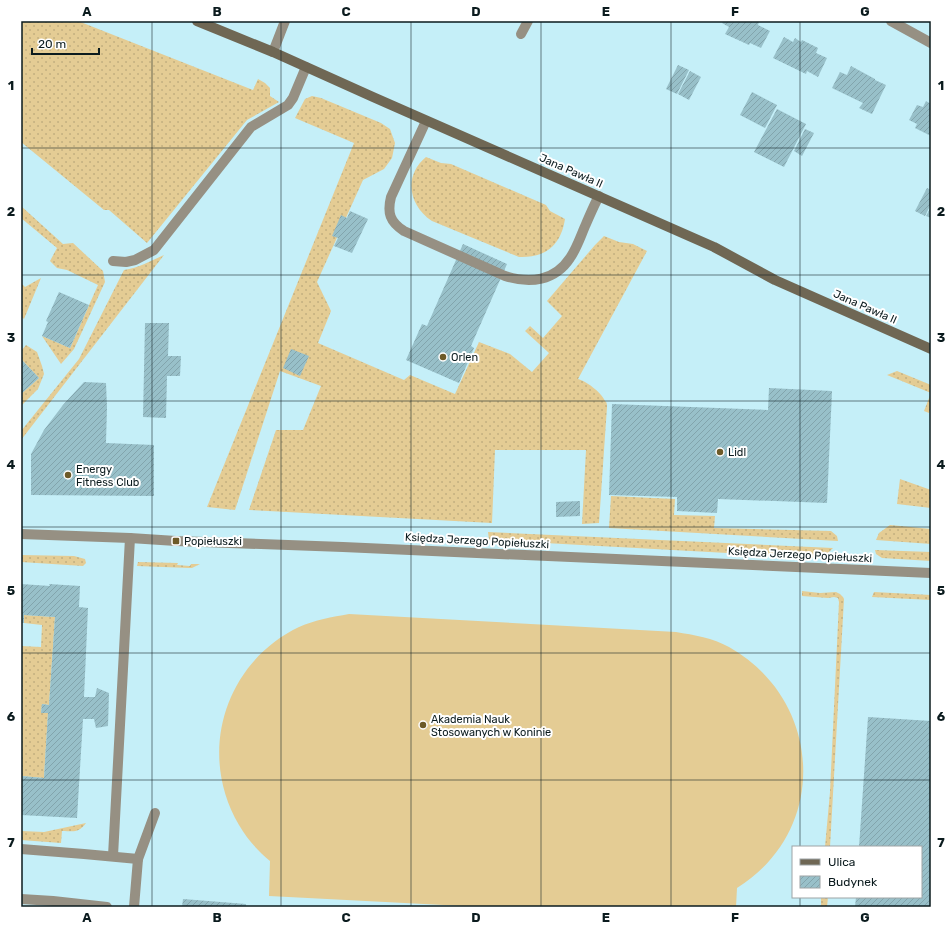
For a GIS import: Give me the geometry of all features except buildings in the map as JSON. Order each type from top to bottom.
[{"type":"main road","name":"Jana Pawła II","points":[[197,21],[274,52],[426,121],[714,247],[775,280],[931,349]]},
{"type":"street","points":[[274,52],[285,21]]},
{"type":"street","points":[[521,34],[528,21]]},
{"type":"street","points":[[891,21],[931,43]]},
{"type":"street","points":[[113,261],[126,262],[135,260],[154,250],[251,127],[288,105],[293,98],[306,67]]},
{"type":"street","points":[[426,121],[391,197],[389,205],[393,220],[398,227],[404,231],[505,276],[514,279],[532,281],[550,276],[558,271],[565,265],[575,250],[599,196]]},
{"type":"street","name":"Księdza Jerzego Popiełuszki","points":[[21,534],[931,573]]},
{"type":"street","points":[[113,856],[130,538]]},
{"type":"street","points":[[134,907],[138,859],[155,813]]},
{"type":"street","points":[[21,849],[138,859]]},
{"type":"street","points":[[21,899],[107,907]]},
{"type":"shaded area","points":[[21,21],[78,21],[253,90],[258,79],[270,88],[270,96],[279,102],[247,120],[147,243],[109,210],[104,210],[21,142]]},
{"type":"shaded area","points":[[312,96],[321,98],[381,123],[390,129],[395,143],[392,158],[384,169],[363,180],[317,282],[331,311],[318,343],[404,380],[410,375],[455,394],[479,342],[510,354],[532,372],[549,353],[525,331],[530,326],[543,338],[562,316],[547,301],[604,236],[619,242],[633,244],[647,251],[578,379],[589,384],[597,391],[607,404],[599,523],[582,524],[586,450],[495,450],[492,523],[249,510],[276,430],[303,430],[321,386],[280,371],[235,510],[207,507],[354,143],[295,118],[305,99]]},
{"type":"shaded area","points":[[426,157],[441,163],[451,164],[546,205],[550,211],[565,219],[560,236],[556,243],[551,248],[537,255],[519,257],[432,221],[424,215],[418,207],[412,190],[414,173]]},
{"type":"shaded area","points":[[21,206],[63,244],[73,243],[103,271],[105,282],[74,349],[61,364],[42,336],[70,348],[98,285],[67,270],[57,268],[50,261],[57,248],[21,218]]},
{"type":"shaded area","points":[[164,255],[21,440],[21,431],[79,359],[124,270],[139,266]]},
{"type":"shaded area","points":[[41,278],[24,319],[21,316],[21,283],[25,287]]},
{"type":"shaded area","points":[[26,345],[37,352],[44,374],[38,389],[21,406],[21,394],[39,378],[21,359],[21,351]]},
{"type":"shaded area","points":[[897,371],[931,385],[931,393],[887,375]]},
{"type":"shaded area","points":[[931,393],[931,408],[929,413],[924,411]]},
{"type":"shaded area","points":[[900,479],[931,490],[931,508],[897,504]]},
{"type":"shaded area","points":[[611,496],[675,499],[674,515],[715,516],[714,528],[831,531],[837,536],[838,541],[609,528]]},
{"type":"shaded area","points":[[890,525],[931,529],[931,544],[876,540],[879,533]]},
{"type":"shaded area","points":[[488,532],[833,548],[826,555],[819,558],[489,540]]},
{"type":"shaded area","points":[[875,550],[931,552],[931,561],[882,558],[876,554]]},
{"type":"shaded area","points":[[21,555],[74,556],[85,559],[86,563],[83,566],[21,562]]},
{"type":"shaded area","points":[[138,562],[178,563],[177,565],[190,566],[191,564],[200,564],[189,568],[137,566]]},
{"type":"shaded area","points":[[802,591],[820,593],[836,592],[844,599],[830,846],[825,846],[830,792],[839,602],[838,598],[834,597],[802,596]]},
{"type":"shaded area","points":[[874,592],[931,595],[931,600],[872,597]]},
{"type":"shaded area","points":[[349,614],[676,632],[703,637],[723,644],[760,670],[783,699],[797,731],[803,766],[800,800],[788,833],[767,863],[737,888],[736,907],[482,907],[269,896],[270,861],[257,849],[239,825],[226,798],[220,769],[220,741],[225,713],[236,687],[252,663],[273,643],[299,627],[324,619]]},
{"type":"shaded area","points":[[24,615],[55,617],[49,705],[42,704],[41,713],[48,713],[44,778],[21,776],[21,646],[41,647],[42,625],[24,623]]},
{"type":"shaded area","points":[[86,823],[78,830],[62,831],[61,843],[21,840],[21,831],[44,832]]},
{"type":"shaded area","points":[[821,898],[828,898],[827,907],[821,907]]},
{"type":"place","name":"Orlen","points":[[443,357]]},
{"type":"place","name":"Lidl","points":[[720,452]]},
{"type":"place","name":"Energy Fitness Club","points":[[68,475]]},
{"type":"place","name":"Popiełuszki","points":[[176,541]]},
{"type":"place","name":"Akademia Nauk Stosowanych w Koninie","points":[[423,725]]}]
